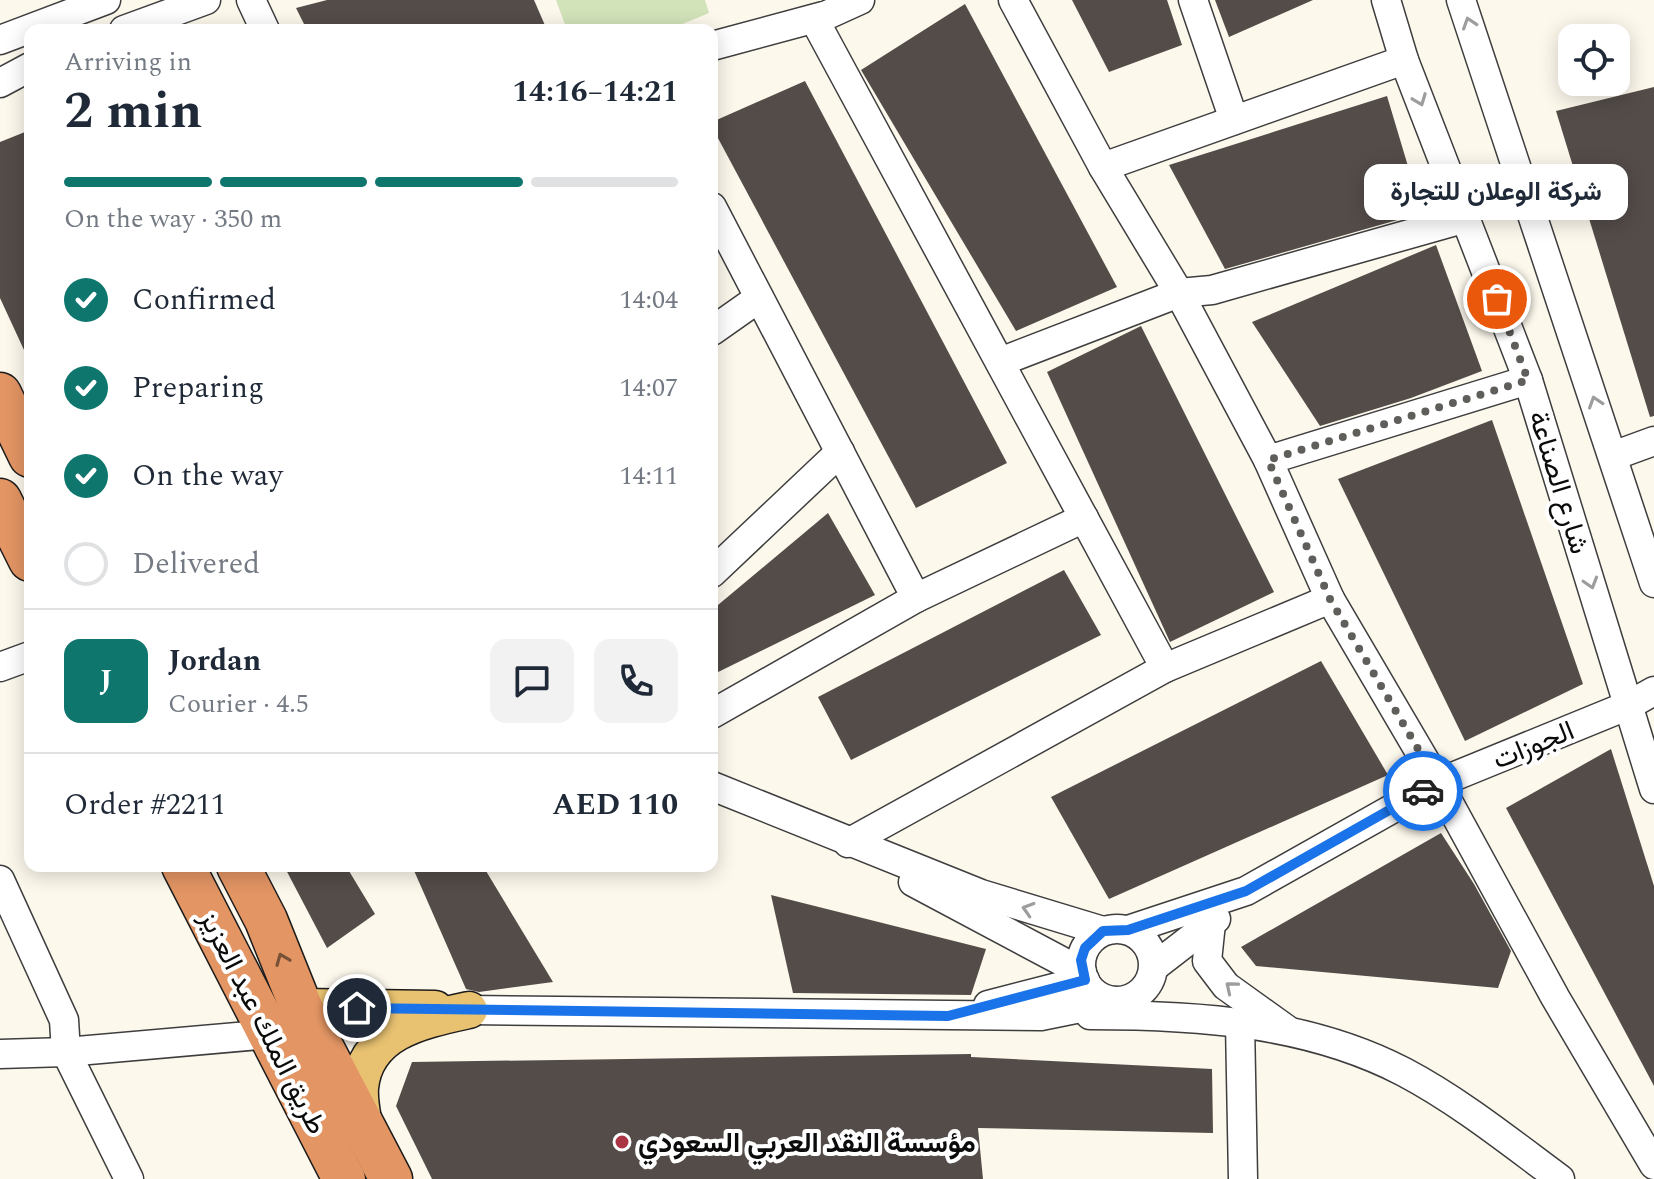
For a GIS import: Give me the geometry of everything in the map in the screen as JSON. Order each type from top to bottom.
[{"type":"highway","points":[[0,394],[24,444]]},
{"type":"highway","points":[[0,500],[24,548]]},
{"type":"highway","name":"طريق الملك عبد العزيز","points":[[187,872],[286,1020],[364,1127],[391,1179]]},
{"type":"highway","name":"طريق الملك عبد العزيز","points":[[241,872],[266,920],[286,1020],[344,1179]]},
{"type":"main road","points":[[286,1020],[469,1010]]},
{"type":"main road","points":[[364,1127],[360,1088],[368,1060],[385,1038],[417,1021],[469,1010]]},
{"type":"street","points":[[42,24],[106,0]]},
{"type":"street","points":[[140,24],[206,0]]},
{"type":"street","points":[[251,0],[262,24]]},
{"type":"street","points":[[718,44],[814,19],[860,0]]},
{"type":"street","points":[[1013,0],[1103,167],[1179,293],[1268,460],[1330,599],[1438,783],[1555,997],[1654,1165]]},
{"type":"street","points":[[1193,0],[1234,120]]},
{"type":"street","name":"شارع الصناعة","points":[[1386,0],[1404,60],[1528,380],[1642,698],[1654,789]]},
{"type":"street","name":"شارع الصناعة","points":[[1461,0],[1654,583]]},
{"type":"street","points":[[814,19],[1165,668]]},
{"type":"street","points":[[0,40],[24,31]]},
{"type":"street","points":[[1103,167],[1404,60]]},
{"type":"street","points":[[0,83],[24,70]]},
{"type":"street","points":[[1000,362],[1179,293],[1212,290],[1466,218]]},
{"type":"street","points":[[718,219],[916,598]]},
{"type":"street","points":[[718,327],[759,298]]},
{"type":"street","points":[[1268,460],[1528,380]]},
{"type":"street","points":[[1613,456],[1654,441]]},
{"type":"street","points":[[718,567],[840,452]]},
{"type":"street","points":[[718,711],[916,598],[1084,518]]},
{"type":"street","points":[[848,843],[1165,668],[1330,599]]},
{"type":"street","points":[[0,667],[24,658]]},
{"type":"street","name":"الجوزات","points":[[1246,891],[1438,783],[1642,698]]},
{"type":"street","points":[[718,789],[981,894],[1115,930],[1148,944],[1154,967]]},
{"type":"street","points":[[848,843],[939,898],[1083,976]]},
{"type":"street","points":[[0,880],[64,1020],[66,1052],[129,1179]]},
{"type":"street","points":[[1041,1016],[1121,1001],[1145,988],[1154,967],[1246,891]]},
{"type":"street","points":[[1246,891],[1115,930],[1085,948],[1081,960],[1083,976],[1094,993],[1178,1015],[1290,1031],[1333,1044],[1404,1073],[1560,1179]]},
{"type":"street","points":[[1211,923],[1207,961],[1226,986],[1290,1031]]},
{"type":"street","points":[[948,1016],[1083,976]]},
{"type":"street","points":[[469,1010],[948,1016],[1178,1015]]},
{"type":"street","points":[[0,1054],[66,1052],[286,1020]]},
{"type":"street","points":[[1240,1023],[1243,1179]]},
{"type":"green space","points":[[556,0],[705,0],[709,13],[682,24],[565,24]]},
{"type":"building","points":[[327,0],[534,0],[544,24],[304,24],[296,8]]},
{"type":"building","points":[[1072,0],[1167,0],[1182,45],[1109,72]]},
{"type":"building","points":[[1215,0],[1313,0],[1229,37]]},
{"type":"building","points":[[965,4],[1117,287],[1016,331],[861,70]]},
{"type":"building","points":[[805,81],[1007,463],[916,508],[718,138],[718,119]]},
{"type":"building","points":[[1654,87],[1654,416],[1650,417],[1556,111],[1617,96],[1630,96],[1630,93]]},
{"type":"building","points":[[1387,96],[1422,213],[1225,269],[1169,165]]},
{"type":"building","points":[[24,132],[24,350],[0,298],[0,142]]},
{"type":"building","points":[[1436,245],[1482,371],[1411,398],[1320,426],[1252,322]]},
{"type":"building","points":[[1141,326],[1274,592],[1170,642],[1047,372]]},
{"type":"building","points":[[1492,420],[1583,684],[1465,741],[1338,479]]},
{"type":"building","points":[[828,513],[875,595],[718,672],[718,605]]},
{"type":"building","points":[[1064,570],[1101,635],[851,760],[818,697]]},
{"type":"building","points":[[1321,661],[1388,775],[1109,899],[1051,797]]},
{"type":"building","points":[[1611,749],[1654,886],[1654,1086],[1506,808]]},
{"type":"building","points":[[1441,833],[1511,951],[1498,988],[1256,966],[1241,947]]},
{"type":"building","points":[[287,872],[350,872],[375,914],[327,948]]},
{"type":"building","points":[[415,872],[487,872],[553,982],[479,992],[466,989]]},
{"type":"building","points":[[771,895],[986,949],[971,995],[793,993]]},
{"type":"building","points":[[971,1054],[971,1057],[1212,1069],[1213,1133],[978,1128],[983,1179],[432,1179],[396,1106],[412,1062]]},
{"type":"way so far","points":[[1423,791],[1438,783],[1330,599],[1268,460],[1528,380],[1497,299]]},
{"type":"place","name":"شركة الوعلان للتجارة","points":[[1497,299]]},
{"type":"place","name":"مؤسسة النقد العربي السعودي","points":[[622,1142]]},
{"type":"route","points":[[357,1008],[948,1016],[1085,980],[1081,960],[1085,948],[1103,931],[1128,930],[1246,891],[1423,791]]}]
